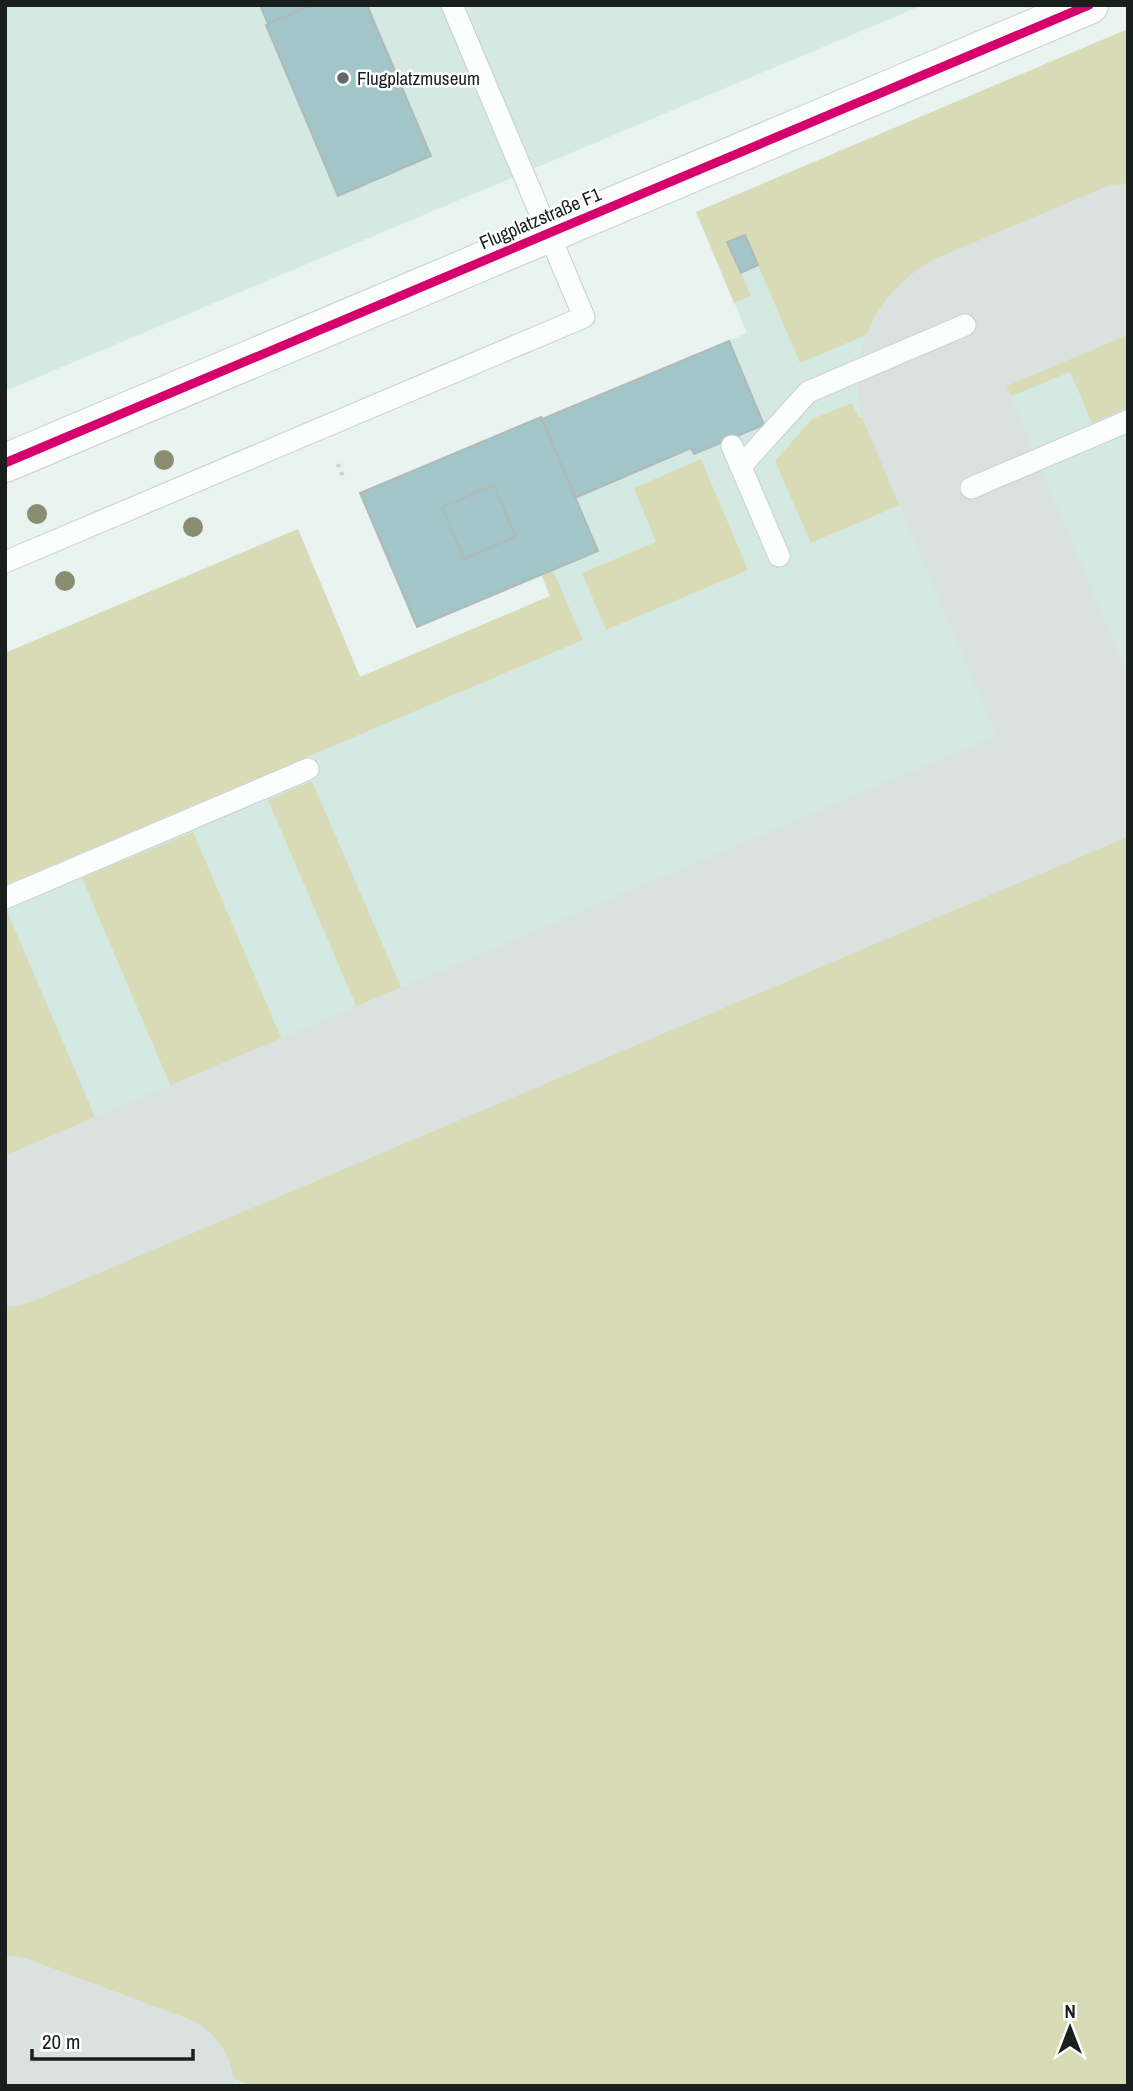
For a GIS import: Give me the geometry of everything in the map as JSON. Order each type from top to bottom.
[{"type":"street","name":"Flugplatzstraße F1","points":[[5,463],[1089,5]]},
{"type":"lane","points":[[452,5],[549,234]]},
{"type":"lane","name":"Flugplatzstraße F1","points":[[5,562],[584,317],[549,234]]},
{"type":"lane","points":[[779,556],[736,456],[808,392],[965,325]]},
{"type":"lane","points":[[971,488],[1128,421]]},
{"type":"lane","points":[[5,898],[308,769]]},
{"type":"shaded area","points":[[5,5],[923,5],[5,391]]},
{"type":"shaded area","points":[[1128,29],[1128,2086],[5,2086],[5,653],[298,529],[360,677],[550,596],[541,574],[417,627],[360,493],[747,333],[696,212]]},
{"type":"green space","points":[[1128,29],[1128,212],[898,310],[899,321],[800,363],[745,235],[728,242],[751,296],[734,303],[696,212]]},
{"type":"green space","points":[[1128,300],[1128,408],[1092,423],[1070,372],[983,408],[978,396],[982,362]]},
{"type":"green space","points":[[852,403],[859,418],[891,405],[928,493],[811,543],[775,461],[812,419]]},
{"type":"green space","points":[[701,459],[748,570],[606,630],[582,573],[656,542],[634,488]]},
{"type":"green space","points":[[298,529],[360,677],[550,596],[541,574],[553,570],[583,640],[5,885],[5,653]]},
{"type":"green space","points":[[312,781],[414,1017],[369,1036],[268,800]]},
{"type":"green space","points":[[1128,802],[1128,2086],[253,2086],[5,1993],[5,1278]]},
{"type":"green space","points":[[193,832],[294,1068],[183,1115],[82,878]]},
{"type":"green space","points":[[7,911],[108,1147],[5,1190],[5,912]]},
{"type":"green space","points":[[5,2062],[69,2086],[5,2086]]},
{"type":"building","points":[[260,5],[312,5],[268,24]]},
{"type":"building","name":"Flugplatzmuseum","points":[[312,5],[367,5],[431,156],[338,196],[266,25]]},
{"type":"building","points":[[745,235],[758,265],[741,273],[727,242]]},
{"type":"building","points":[[729,341],[764,425],[694,454],[691,448],[575,498],[542,419]]},
{"type":"building","points":[[541,417],[598,551],[417,627],[360,493]]},
{"type":"building","points":[[494,485],[516,537],[464,559],[442,507]]},
{"type":"taxiway","points":[[1128,256],[965,325],[948,339],[937,354],[931,382],[931,394],[1066,714],[1091,743],[1117,753],[1128,754]]},
{"type":"taxiway","points":[[5,1234],[1128,758]]},
{"type":"taxiway","points":[[5,2028],[161,2086]]},
{"type":"cycle path","points":[[5,463],[1089,5]]},
{"type":"place","name":"Flugplatzmuseum","points":[[343,78]]}]
